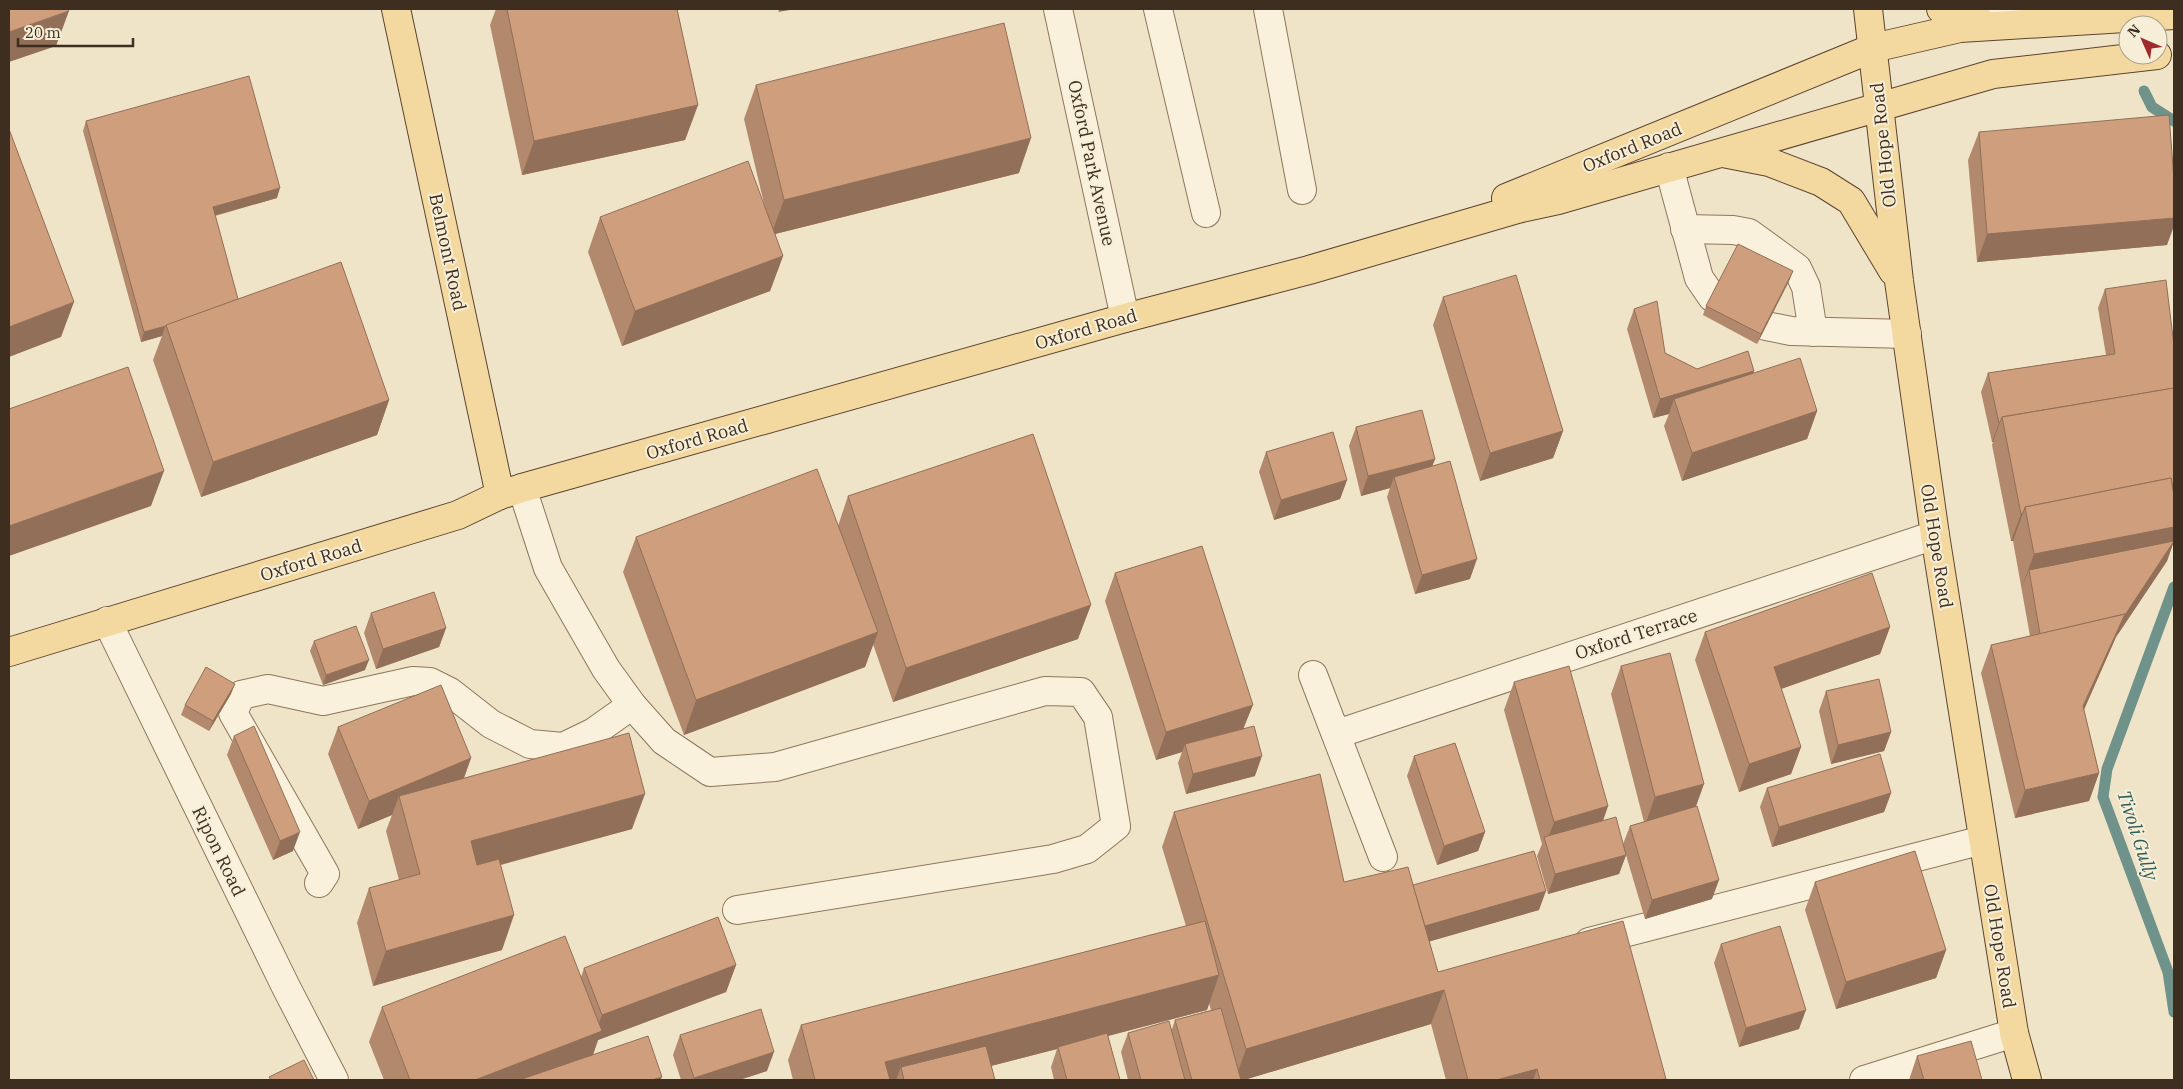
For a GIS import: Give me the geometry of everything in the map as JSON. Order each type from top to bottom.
[{"type":"main road","name":"Belmont Road","points":[[396,9],[511,491]]},
{"type":"main road","name":"Old Hope Road","points":[[1868,9],[1899,281],[1935,535],[2014,1033],[2027,1080]]},
{"type":"main road","points":[[1941,9],[1990,26]]},
{"type":"main road","name":"Oxford Road","points":[[1391,245],[1873,48],[1960,28],[2174,15]]},
{"type":"main road","name":"Oxford Road","points":[[9,652],[458,515],[511,491],[1125,318],[1309,270],[1878,106],[1993,74],[2118,60]]},
{"type":"main road","points":[[1719,152],[1769,162],[1821,182],[1851,201],[1899,281]]},
{"type":"street","name":"Oxford Park Avenue","points":[[1058,9],[1125,318]]},
{"type":"street","points":[[1158,9],[1206,213]]},
{"type":"street","points":[[1268,9],[1302,190]]},
{"type":"street","points":[[1990,26],[2012,9]]},
{"type":"street","points":[[1669,167],[1699,278],[1712,297]]},
{"type":"street","points":[[1685,229],[1733,230],[1749,233],[1797,268],[1806,287],[1813,332]]},
{"type":"street","points":[[1766,326],[1791,331],[1906,334]]},
{"type":"street","points":[[511,491],[548,568],[606,669],[632,705],[664,741],[710,772],[775,767],[1045,691],[1081,692],[1098,717],[1116,826],[1087,849],[1053,859],[737,910]]},
{"type":"street","name":"Oxford Terrace","points":[[1337,734],[1935,535]]},
{"type":"street","name":"Ripon Road","points":[[107,621],[286,987],[334,1080]]},
{"type":"street","points":[[1313,675],[1383,857]]},
{"type":"street","points":[[318,883],[324,874],[320,865],[233,713],[241,695],[268,689],[323,700],[413,681],[430,682],[450,692],[491,724],[530,744],[563,747],[594,732],[632,705]]},
{"type":"street","points":[[1567,947],[1984,840]]},
{"type":"street","points":[[1864,1080],[2014,1033]]},
{"type":"building","points":[[9,9],[68,9],[69,11],[9,32]]},
{"type":"building","points":[[507,9],[677,9],[698,105],[534,141]]},
{"type":"building","points":[[1004,23],[1031,138],[784,200],[756,85]]},
{"type":"building","points":[[249,76],[280,188],[213,207],[238,299],[166,326],[144,332],[86,121]]},
{"type":"building","points":[[2169,115],[2174,180],[2174,218],[1987,234],[1979,132]]},
{"type":"building","points":[[9,129],[74,302],[9,327]]},
{"type":"building","points":[[748,161],[783,256],[635,311],[600,217]]},
{"type":"building","points":[[1738,244],[1793,271],[1761,334],[1706,306]]},
{"type":"building","points":[[341,262],[389,400],[213,462],[166,325]]},
{"type":"building","points":[[1516,275],[1563,431],[1490,453],[1443,297]]},
{"type":"building","points":[[2166,280],[2174,346],[2174,388],[2002,417],[1999,423],[1988,373],[2115,354],[2105,289]]},
{"type":"building","points":[[1657,301],[1665,353],[1697,369],[1748,351],[1754,371],[1660,399],[1634,309]]},
{"type":"building","points":[[1800,358],[1817,411],[1692,453],[1674,399]]},
{"type":"building","points":[[128,367],[164,471],[9,526],[9,409]]},
{"type":"building","points":[[2174,388],[2174,484],[2172,484],[2171,478],[2025,507],[2021,514],[2002,417]]},
{"type":"building","points":[[1422,410],[1435,459],[1368,476],[1356,427]]},
{"type":"building","points":[[1333,432],[1347,480],[1281,500],[1266,452]]},
{"type":"building","points":[[1033,434],[1091,605],[906,668],[848,496]]},
{"type":"building","points":[[1450,461],[1477,559],[1422,575],[1394,477]]},
{"type":"building","points":[[817,469],[878,632],[696,700],[636,537]]},
{"type":"building","points":[[2171,478],[2174,496],[2174,527],[2034,554],[2025,507]]},
{"type":"building","points":[[2174,541],[2123,618],[2125,614],[2040,634],[2029,570]]},
{"type":"building","points":[[1202,546],[1253,705],[1166,732],[1115,573]]},
{"type":"building","points":[[1872,573],[1890,627],[1774,667],[1801,747],[1749,764],[1705,632]]},
{"type":"building","points":[[434,592],[446,628],[383,649],[371,613]]},
{"type":"building","points":[[2125,614],[2083,706],[2099,773],[2025,790],[1991,645]]},
{"type":"building","points":[[356,626],[369,660],[326,675],[314,641]]},
{"type":"building","points":[[1670,653],[1704,784],[1655,797],[1621,666]]},
{"type":"building","points":[[1569,666],[1608,806],[1554,822],[1514,682]]},
{"type":"building","points":[[206,667],[235,684],[213,721],[185,705]]},
{"type":"building","points":[[1879,679],[1891,732],[1838,745],[1826,691]]},
{"type":"building","points":[[441,685],[471,758],[369,801],[338,727]]},
{"type":"building","points":[[254,726],[300,832],[280,841],[234,736]]},
{"type":"building","points":[[1254,726],[1262,756],[1193,774],[1185,744]]},
{"type":"building","points":[[629,733],[645,794],[471,841],[477,865],[499,859],[514,915],[386,951],[369,888],[420,874],[399,796]]},
{"type":"building","points":[[1455,743],[1485,832],[1444,846],[1414,756]]},
{"type":"building","points":[[1880,754],[1891,793],[1779,827],[1767,788]]},
{"type":"building","points":[[1320,774],[1344,882],[1408,867],[1438,972],[1623,921],[1666,1079],[1540,1080],[1537,1069],[1496,1080],[1468,1080],[1444,990],[1246,1049],[1174,812]]},
{"type":"building","points":[[1697,806],[1719,880],[1652,900],[1630,826]]},
{"type":"building","points":[[1616,817],[1626,855],[1555,874],[1544,837]]},
{"type":"building","points":[[1534,851],[1546,891],[1425,926],[1413,885]]},
{"type":"building","points":[[1915,851],[1946,950],[1846,982],[1815,882]]},
{"type":"building","points":[[718,917],[736,965],[602,1015],[584,968]]},
{"type":"building","points":[[1205,921],[1219,975],[885,1062],[890,1080],[815,1080],[801,1025]]},
{"type":"building","points":[[1780,926],[1806,1010],[1746,1028],[1721,944]]},
{"type":"building","points":[[565,936],[602,1031],[475,1080],[410,1080],[382,1007]]},
{"type":"building","points":[[1221,1008],[1241,1080],[1192,1080],[1175,1020]]},
{"type":"building","points":[[761,1009],[774,1052],[694,1078],[680,1035]]},
{"type":"building","points":[[1169,1021],[1185,1080],[1141,1080],[1128,1033]]},
{"type":"building","points":[[1107,1033],[1120,1080],[1067,1080],[1058,1047]]},
{"type":"building","points":[[648,1036],[662,1077],[652,1080],[519,1080]]},
{"type":"building","points":[[1971,1041],[1982,1080],[1924,1080],[1917,1056]]},
{"type":"building","points":[[986,1046],[995,1080],[904,1080],[901,1067]]},
{"type":"building","points":[[304,1060],[314,1080],[271,1080],[269,1077]]},
{"type":"waterway","name":"Tivoli Gully","points":[[2144,91],[2152,107],[2174,121]]},
{"type":"waterway","name":"Tivoli Gully","points":[[2174,587],[2107,769],[2103,797],[2168,972],[2174,1012]]}]
